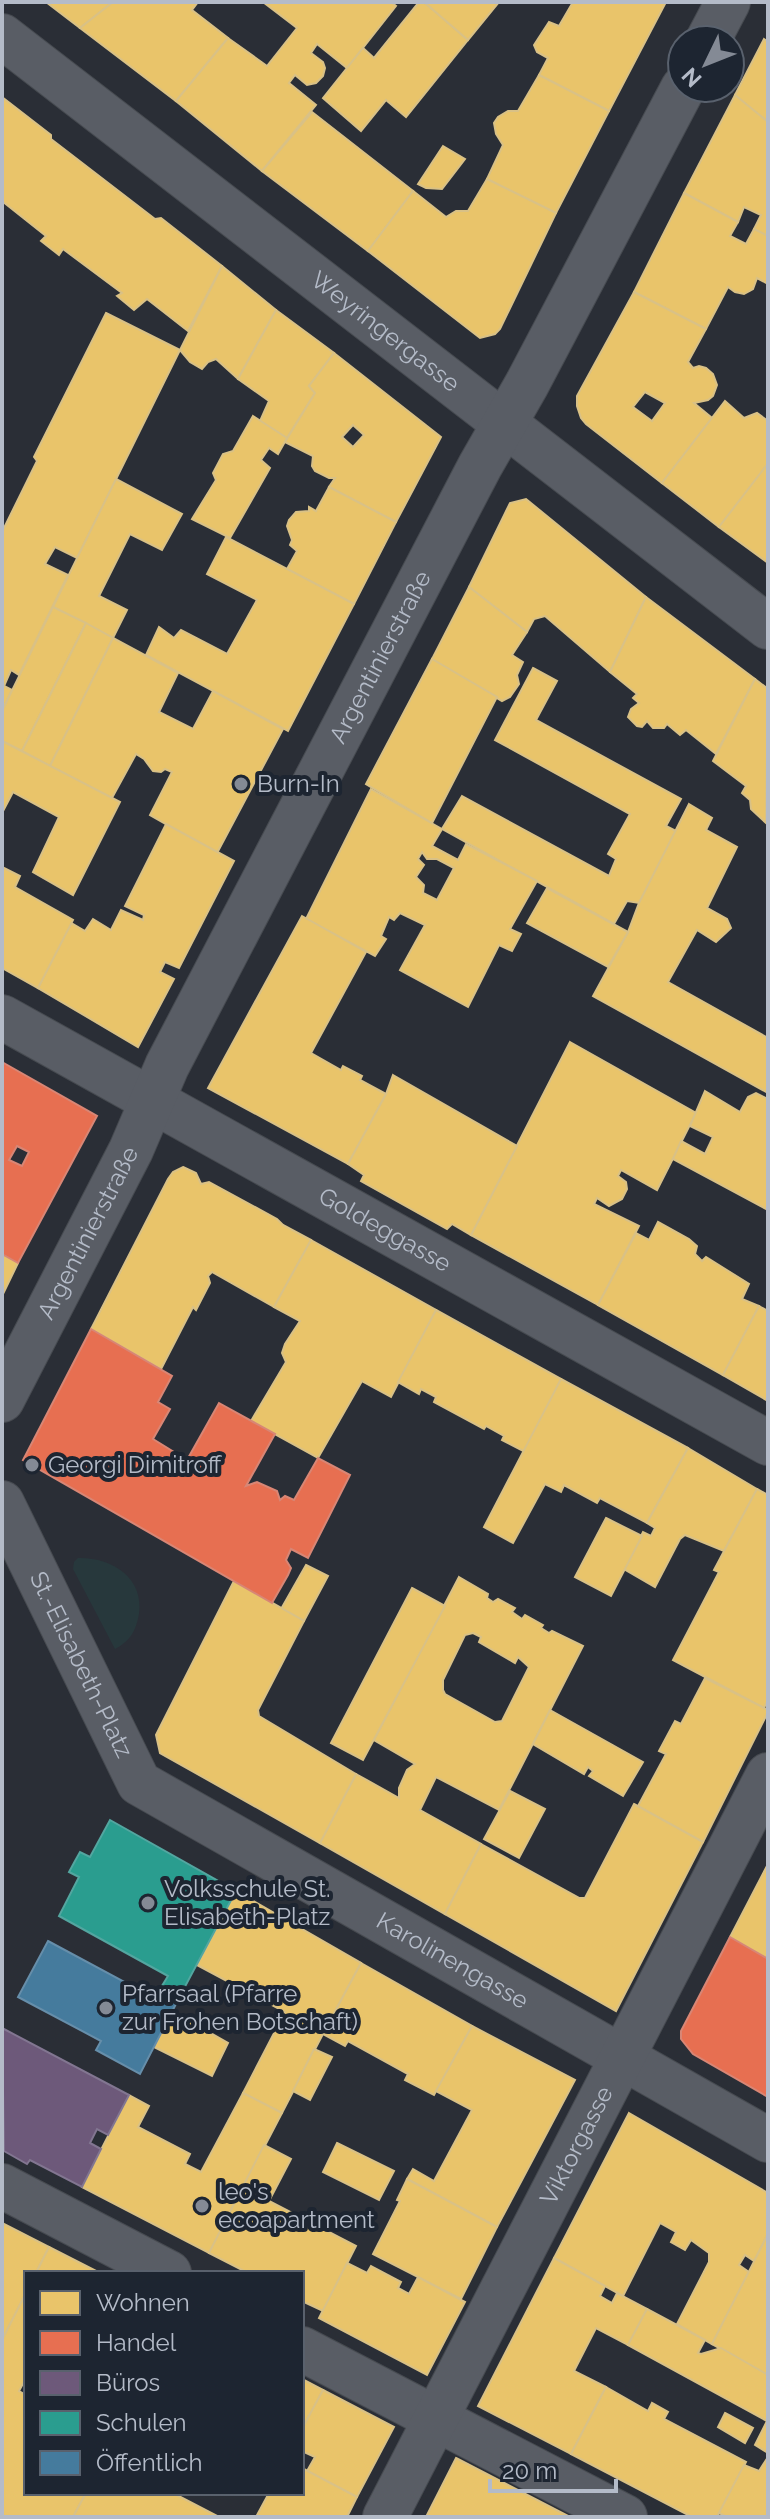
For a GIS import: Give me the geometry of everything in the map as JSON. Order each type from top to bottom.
[{"type":"street","points":[[716,24],[728,2]]},
{"type":"street","name":"Weyringergasse","points":[[2,36],[768,627]]},
{"type":"street","name":"Argentinierstraße","points":[[2,1400],[131,1150],[174,1052],[480,466],[675,104]]},
{"type":"street","name":"Goldeggasse","points":[[2,1017],[768,1443]]},
{"type":"street","name":"St.-Elisabeth-Platz","points":[[2,1503],[139,1783]]},
{"type":"street","name":"Viktorgasse","points":[[385,2517],[768,1775]]},
{"type":"street","name":"Karolinengasse","points":[[139,1783],[768,2140]]},
{"type":"street","points":[[2,2186],[165,2271]]},
{"type":"street","points":[[304,2350],[625,2517]]},
{"type":"shaded area","points":[[78,1558],[102,1561],[113,1566],[131,1580],[136,1590],[139,1614],[136,1626],[125,1643],[115,1649],[73,1569]]},
{"type":"building: Wohnen","points":[[46,2],[113,2],[80,28]]},
{"type":"building: Wohnen","points":[[113,2],[198,2],[192,10],[228,38],[176,101],[80,28]]},
{"type":"building: Wohnen","points":[[263,2],[391,2],[396,6],[347,68],[317,44],[311,53],[323,62],[323,76],[316,83],[307,85],[295,75],[289,83],[316,105],[262,171],[176,101],[228,38],[267,66],[297,28]]},
{"type":"building: Wohnen","points":[[419,2],[424,2],[468,40],[406,117],[386,100],[361,131],[323,98],[363,48],[374,58]]},
{"type":"building: Wohnen","points":[[424,2],[499,2],[468,40]]},
{"type":"building: Wohnen","points":[[573,2],[666,2],[609,111],[539,75],[548,58],[537,52],[534,45],[549,22],[559,26]]},
{"type":"building: Wohnen","points":[[764,39],[768,42],[768,122],[746,104],[746,74]]},
{"type":"building: Wohnen","points":[[539,75],[609,111],[556,213],[487,179],[503,145],[494,123],[508,111],[518,111]]},
{"type":"building: Wohnen","points":[[2,97],[155,219],[161,218],[222,266],[188,331],[147,299],[134,310],[117,296],[122,293],[63,249],[59,255],[41,241],[46,236],[2,201]]},
{"type":"building: Wohnen","points":[[730,104],[746,104],[768,122],[768,236],[754,229],[761,215],[744,207],[738,222],[684,193]]},
{"type":"building: Wohnen","points":[[312,112],[413,191],[368,251],[262,171]]},
{"type":"building: Wohnen","points":[[443,146],[465,159],[442,189],[418,184]]},
{"type":"building: Wohnen","points":[[487,179],[556,213],[500,329],[495,334],[480,338],[368,251],[413,191],[446,217],[456,211],[468,211]]},
{"type":"building: Wohnen","points":[[684,193],[738,222],[730,236],[746,244],[754,229],[768,236],[768,284],[757,278],[753,289],[744,294],[728,287],[706,329],[634,292]]},
{"type":"building: Wohnen","points":[[222,266],[276,310],[238,379],[216,359],[202,369],[190,362],[180,350]]},
{"type":"building: Wohnen","points":[[634,292],[706,329],[688,362],[693,368],[706,368],[713,374],[717,385],[713,396],[694,403],[712,418],[662,483],[586,424],[577,406],[577,396]],"holes":[[[645,392],[665,403],[652,421],[633,407]]]},
{"type":"building: Wohnen","points":[[276,310],[334,353],[309,386],[315,393],[287,438],[260,421],[269,401],[238,379]]},
{"type":"building: Wohnen","points":[[106,313],[180,350],[77,558],[55,547],[45,564],[68,575],[19,675],[11,670],[4,686],[12,690],[2,711],[2,532],[37,461],[34,457]]},
{"type":"building: Wohnen","points":[[334,353],[441,437],[396,522],[329,487],[335,478],[315,471],[313,456],[285,442],[315,393],[309,386]],"holes":[[[353,425],[364,435],[353,447],[342,437]]]},
{"type":"building: Wohnen","points":[[725,401],[744,418],[757,413],[768,421],[768,464],[719,527],[662,483]]},
{"type":"building: Wohnen","points":[[253,416],[287,438],[278,454],[269,448],[261,460],[270,468],[230,538],[192,519],[216,480],[213,473],[223,454],[233,451]]},
{"type":"building: Wohnen","points":[[766,466],[768,468],[768,563],[719,527]]},
{"type":"building: Wohnen","points":[[116,479],[182,514],[162,550],[130,534],[99,596],[127,610],[113,638],[53,607]]},
{"type":"building: Wohnen","points":[[329,487],[396,522],[354,604],[287,569],[297,551],[290,545],[289,520],[296,512],[309,511],[309,507],[316,511]]},
{"type":"building: Wohnen","points":[[526,499],[646,597],[610,672],[545,616],[534,619],[527,632],[469,587],[510,503]]},
{"type":"building: Wohnen","points":[[226,537],[354,604],[288,731],[146,655],[159,627],[174,638],[181,630],[227,654],[257,600],[207,574]]},
{"type":"building: Wohnen","points":[[469,587],[527,632],[512,655],[523,662],[517,675],[519,684],[510,697],[502,701],[432,659]]},
{"type":"building: Wohnen","points":[[646,597],[755,679],[716,754],[686,730],[680,735],[667,724],[664,728],[653,728],[647,721],[642,727],[637,726],[628,717],[631,709],[639,703],[633,698],[637,694],[610,672]]},
{"type":"building: Wohnen","points":[[53,607],[86,623],[22,751],[2,741],[2,711]]},
{"type":"building: Wohnen","points":[[86,623],[113,638],[50,766],[22,751]]},
{"type":"building: Wohnen","points":[[113,638],[178,673],[159,712],[193,729],[213,691],[283,729],[217,853],[150,815],[172,772],[165,769],[153,771],[136,754],[112,798],[50,766]]},
{"type":"building: Wohnen","points":[[432,659],[497,697],[432,823],[366,784]]},
{"type":"building: Wohnen","points":[[533,668],[557,681],[536,720],[681,799],[666,826],[676,831],[639,903],[627,901],[614,924],[442,829],[462,796],[609,876],[616,859],[608,854],[630,814],[495,740]]},
{"type":"building: Wohnen","points":[[755,679],[768,689],[766,823],[751,809],[750,800],[742,793],[746,786],[713,761]]},
{"type":"building: Wohnen","points":[[2,741],[120,802],[73,895],[33,872],[59,817],[13,792],[2,813]]},
{"type":"building: Wohnen","points":[[371,789],[442,829],[432,846],[458,860],[466,844],[537,881],[510,929],[521,934],[512,951],[499,945],[468,1007],[400,970],[425,925],[400,913],[394,920],[389,917],[381,936],[386,939],[375,956],[306,919]],"holes":[[[422,852],[427,859],[437,859],[454,868],[437,900],[423,893],[424,885],[416,877],[424,865],[418,859]]]},
{"type":"building: Wohnen","points":[[689,804],[712,818],[706,830],[737,847],[707,908],[727,919],[731,928],[716,942],[697,930],[668,982],[768,1038],[768,1093],[593,996],[628,932],[639,903]]},
{"type":"building: Wohnen","points":[[166,824],[234,861],[179,968],[165,962],[160,972],[174,979],[138,1047],[38,988],[71,923],[85,931],[93,919],[111,930],[121,910],[143,920],[144,915],[125,906]]},
{"type":"building: Wohnen","points":[[2,867],[20,876],[15,887],[73,920],[38,988],[2,968]]},
{"type":"building: Wohnen","points":[[547,888],[628,932],[608,967],[527,923]]},
{"type":"building: Wohnen","points":[[302,916],[366,952],[311,1053],[341,1070],[343,1066],[362,1076],[360,1080],[386,1094],[348,1164],[208,1088]]},
{"type":"building: Wohnen","points":[[570,1042],[696,1113],[657,1190],[621,1170],[618,1176],[626,1182],[627,1189],[622,1199],[609,1206],[597,1198],[594,1204],[639,1226],[598,1305],[471,1235]]},
{"type":"building: Wohnen","points":[[393,1075],[517,1146],[471,1235],[452,1224],[447,1229],[361,1181],[364,1175],[348,1164]]},
{"type":"building: Wohnen","points":[[705,1091],[740,1112],[748,1097],[756,1093],[768,1099],[768,1210],[673,1159],[681,1141],[705,1154],[713,1137],[690,1126]]},
{"type":"building: Wohnen","points":[[183,1167],[196,1173],[201,1184],[209,1182],[311,1240],[274,1307],[212,1272],[208,1276],[210,1283],[196,1310],[193,1307],[161,1369],[91,1329],[168,1179]]},
{"type":"building: Wohnen","points":[[658,1222],[697,1246],[695,1254],[702,1261],[706,1257],[749,1284],[742,1299],[759,1306],[723,1375],[598,1305],[636,1233],[649,1240]]},
{"type":"building: Wohnen","points":[[311,1240],[436,1310],[391,1397],[362,1381],[318,1458],[251,1421],[286,1362],[282,1353],[285,1344],[300,1321],[274,1307]]},
{"type":"building: Wohnen","points":[[2,1254],[18,1263],[2,1296]]},
{"type":"building: Wohnen","points":[[759,1306],[768,1311],[768,1401],[723,1375]]},
{"type":"building: Wohnen","points":[[436,1310],[561,1379],[525,1452],[502,1440],[504,1436],[486,1426],[484,1429],[434,1402],[436,1397],[421,1389],[419,1394],[398,1382]]},
{"type":"building: Wohnen","points":[[561,1379],[688,1448],[647,1523],[600,1498],[597,1503],[564,1485],[561,1492],[545,1484],[513,1543],[484,1527]]},
{"type":"building: Wohnen","points":[[688,1448],[757,1489],[724,1551],[685,1535],[655,1587],[624,1569],[643,1532],[651,1536],[655,1528],[647,1523]]},
{"type":"building: Wohnen","points":[[757,1489],[768,1495],[768,1700],[764,1708],[673,1660],[719,1572],[714,1570]]},
{"type":"building: Wohnen","points":[[606,1518],[642,1536],[611,1596],[575,1577]]},
{"type":"building: Wohnen","points":[[306,1565],[328,1576],[304,1621],[281,1609]]},
{"type":"building: Wohnen","points":[[459,1577],[488,1594],[487,1598],[493,1602],[498,1599],[515,1608],[512,1612],[522,1619],[525,1615],[543,1625],[541,1628],[549,1633],[552,1631],[583,1646],[499,1810],[436,1777],[420,1810],[481,1844],[445,1914],[320,1843],[356,1774],[399,1798],[399,1788],[407,1770],[415,1764],[374,1740]],"holes":[[[473,1633],[481,1637],[479,1642],[515,1663],[518,1657],[529,1667],[502,1721],[495,1722],[443,1690],[443,1680],[465,1635]]]},
{"type":"building: Wohnen","points":[[234,1581],[304,1621],[258,1710],[259,1716],[356,1774],[320,1843],[160,1753],[156,1735]]},
{"type":"building: Wohnen","points":[[412,1588],[445,1606],[363,1760],[331,1743]]},
{"type":"building: Wohnen","points":[[705,1678],[768,1712],[703,1842],[638,1806],[666,1754],[659,1751],[675,1721],[681,1724]]},
{"type":"building: Wohnen","points":[[550,1710],[643,1762],[623,1796],[589,1776],[593,1771],[588,1767],[584,1774],[533,1744]]},
{"type":"building: Wohnen","points":[[510,1791],[545,1809],[519,1858],[484,1839]]},
{"type":"building: Wohnen","points":[[634,1804],[703,1842],[616,2011],[445,1914],[481,1844],[579,1898],[585,1898]]},
{"type":"building: Wohnen","points":[[768,1864],[768,1959],[730,1937]]},
{"type":"building: Wohnen","points":[[236,1891],[361,1963],[331,2019],[319,2013],[312,2028],[323,2034],[282,2113],[243,2093],[285,2012],[197,1965]]},
{"type":"building: Wohnen","points":[[361,1963],[472,2026],[434,2095],[405,2080],[408,2074],[348,2041],[345,2046],[323,2034]]},
{"type":"building: Wohnen","points":[[172,2011],[228,2043],[212,2076],[154,2047]]},
{"type":"building: Wohnen","points":[[472,2026],[575,2080],[497,2227],[407,2179],[413,2169],[434,2181],[472,2110],[436,2091]]},
{"type":"building: Wohnen","points":[[314,2049],[332,2057],[310,2100],[293,2091]]},
{"type":"building: Wohnen","points":[[243,2093],[282,2113],[209,2253],[82,2187],[129,2095],[149,2106],[138,2127],[190,2154],[185,2164],[201,2172]]},
{"type":"building: Wohnen","points":[[629,2113],[768,2193],[768,2234],[754,2261],[745,2255],[739,2265],[749,2272],[712,2344],[677,2324],[709,2262],[709,2253],[691,2240],[685,2250],[671,2242],[676,2232],[660,2223],[623,2296],[554,2258]]},
{"type":"building: Wohnen","points":[[337,2143],[394,2171],[379,2200],[323,2172]]},
{"type":"building: Wohnen","points":[[264,2145],[291,2159],[269,2201],[356,2246],[323,2311],[304,2302],[304,2271],[244,2271],[209,2253]]},
{"type":"building: Wohnen","points":[[407,2179],[497,2227],[461,2299],[373,2254],[400,2201],[397,2200]]},
{"type":"building: Wohnen","points":[[2,2223],[49,2247],[37,2271],[24,2271],[24,2297],[2,2340]]},
{"type":"building: Wohnen","points":[[768,2234],[768,2375],[712,2344]]},
{"type":"building: Wohnen","points":[[49,2247],[96,2271],[37,2271]]},
{"type":"building: Wohnen","points":[[554,2258],[605,2286],[600,2296],[612,2303],[617,2293],[647,2309],[628,2345],[596,2328],[574,2371],[606,2387],[571,2454],[478,2406]]},
{"type":"building: Wohnen","points":[[347,2263],[367,2273],[371,2266],[401,2282],[398,2288],[409,2294],[418,2277],[465,2302],[427,2375],[319,2318]]},
{"type":"building: Wohnen","points":[[24,2297],[24,2382],[19,2391],[24,2394],[24,2495],[85,2495],[73,2517],[2,2517],[2,2340]]},
{"type":"building: Wohnen","points":[[647,2309],[705,2340],[698,2353],[721,2348],[768,2375],[767,2421],[628,2345]]},
{"type":"building: Wohnen","points":[[304,2380],[323,2390],[304,2425]]},
{"type":"building: Wohnen","points":[[606,2387],[648,2411],[652,2403],[668,2412],[664,2419],[746,2462],[717,2517],[692,2517],[571,2454]]},
{"type":"building: Wohnen","points":[[323,2390],[394,2427],[357,2497],[307,2471],[315,2457],[304,2452],[304,2425]]},
{"type":"building: Wohnen","points":[[725,2413],[753,2428],[745,2443],[718,2427]]},
{"type":"building: Wohnen","points":[[768,2419],[768,2453],[755,2445]]},
{"type":"building: Wohnen","points":[[768,2457],[768,2517],[727,2517],[719,2513],[744,2465],[759,2471]]},
{"type":"building: Wohnen","points":[[456,2458],[570,2517],[426,2517]]},
{"type":"building: Wohnen","points":[[304,2469],[357,2497],[347,2517],[256,2517],[268,2495],[304,2495]]},
{"type":"building: Wohnen","points":[[85,2495],[177,2495],[219,2517],[73,2517]]},
{"type":"building: Handel","points":[[2,1062],[97,1116],[18,1263],[2,1254]],"holes":[[[17,1146],[29,1152],[22,1166],[9,1160]]]},
{"type":"building: Handel","points":[[91,1329],[172,1376],[158,1402],[170,1409],[153,1439],[187,1460],[219,1403],[275,1434],[246,1486],[257,1482],[277,1491],[280,1500],[285,1496],[294,1500],[318,1458],[350,1475],[308,1558],[291,1549],[286,1560],[291,1568],[272,1603],[23,1460]]},
{"type":"building: Handel","points":[[730,1937],[768,1959],[768,2097],[693,2054],[681,2039],[681,2031]]},
{"type":"building: Büros","points":[[2,2028],[129,2095],[108,2135],[97,2129],[90,2143],[101,2149],[82,2187],[30,2160],[27,2164],[4,2151]]},
{"type":"building: Schulen","name":"Volksschule St. Elisabeth-Platz","points":[[110,1820],[236,1891],[180,1996],[162,1986],[168,1976],[59,1916],[79,1877],[69,1872],[80,1852],[90,1857]]},
{"type":"building: Öffentlich","name":"Pfarrsaal (Pfarre zur Frohen Botschaft)","points":[[48,1941],[141,1991],[143,1987],[176,2004],[140,2074],[96,2050],[101,2041],[18,1997]]},
{"type":"place","name":"Burn-In","points":[[241,784]]},
{"type":"place","name":"Georgi Dimitroff","points":[[32,1465]]},
{"type":"place","name":"Volksschule St. Elisabeth-Platz","points":[[148,1903]]},
{"type":"place","name":"Pfarrsaal (Pfarre zur Frohen Botschaft)","points":[[106,2008]]},
{"type":"place","name":"leo's ecoapartment","points":[[202,2206]]}]
